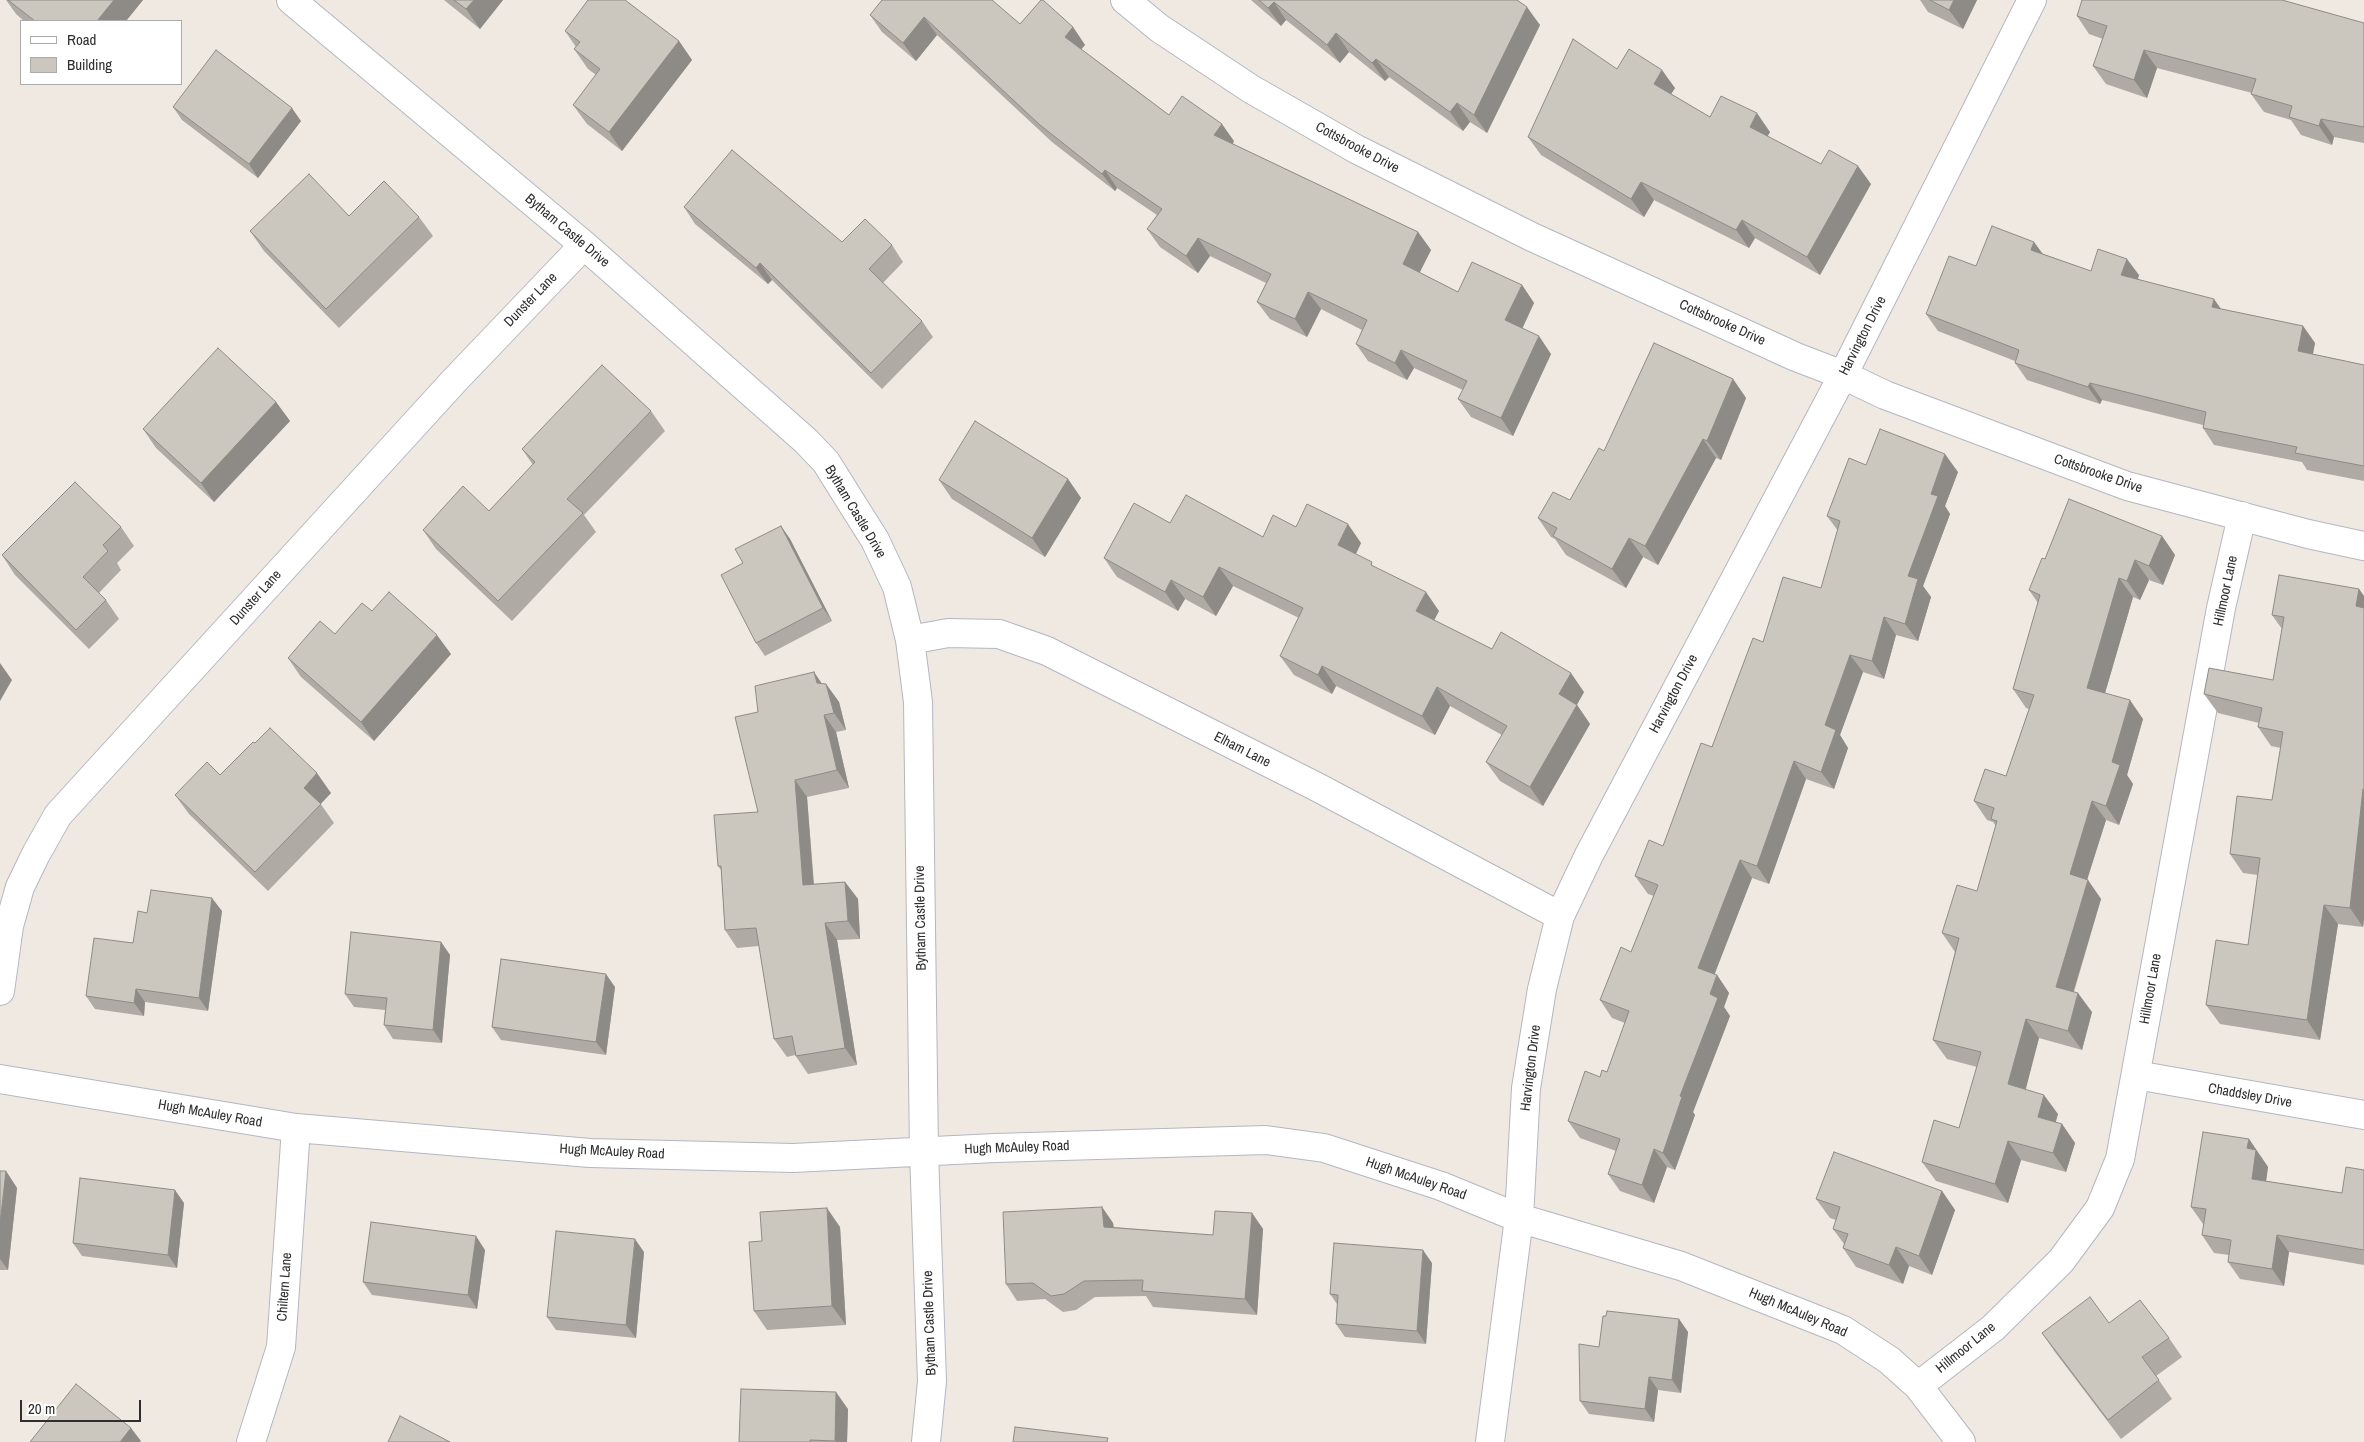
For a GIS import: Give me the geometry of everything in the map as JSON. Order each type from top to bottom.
[{"type":"street","name":"Bytham Castle Drive","points":[[291,0],[584,245],[775,412],[826,462],[875,540],[890,571],[897,587],[910,640],[918,702],[924,1152],[932,1381],[926,1442]]},
{"type":"street","name":"Cottsbrooke Drive","points":[[1124,0],[1159,28],[1251,89],[1356,149],[1532,237],[1796,357],[1843,374],[1885,396],[2127,486],[2364,546]]},
{"type":"street","name":"Harvington Drive","points":[[1490,1442],[1519,1218],[1526,1088],[1542,989],[1560,916],[1589,855],[1843,374],[2032,0]]},
{"type":"street","name":"Dunster Lane","points":[[0,991],[9,926],[20,887],[58,815],[454,381],[584,245]]},
{"type":"street","name":"Hillmoor Lane","points":[[1918,1386],[1993,1328],[2060,1261],[2100,1208],[2120,1159],[2220,618],[2242,516]]},
{"type":"street","name":"Elham Lane","points":[[910,640],[948,633],[1000,634],[1048,652],[1317,787],[1560,916]]},
{"type":"street","name":"Chaddsley Drive","points":[[2136,1075],[2364,1115]]},
{"type":"street","name":"Hugh McAuley Road","points":[[0,1078],[296,1128],[590,1153],[793,1158],[995,1148],[1266,1140],[1324,1148],[1441,1186],[1519,1218],[1681,1266],[1843,1330],[1889,1360],[1918,1386],[1961,1442]]},
{"type":"street","name":"Chiltern Lane","points":[[251,1442],[281,1347],[296,1128]]},
{"type":"building","points":[[8,0],[114,0],[98,20],[34,20]]},
{"type":"building","points":[[454,0],[474,0],[466,9]]},
{"type":"building","points":[[588,0],[625,0],[679,41],[609,132],[573,105],[600,69],[574,49],[580,42],[565,31]]},
{"type":"building","points":[[882,0],[992,0],[1020,24],[1043,0],[1073,27],[1065,37],[1169,115],[1182,96],[1222,124],[1214,135],[1418,232],[1403,264],[1458,292],[1472,262],[1522,285],[1505,320],[1539,336],[1501,418],[1458,399],[1467,381],[1401,350],[1395,363],[1356,344],[1367,320],[1308,292],[1295,319],[1257,302],[1271,274],[1198,238],[1186,256],[1147,229],[1162,209],[1105,170],[1102,174],[1040,125],[924,17],[903,43],[870,15]]},
{"type":"building","points":[[1259,0],[1517,0],[1527,7],[1474,115],[1457,103],[1450,112],[1376,59],[1372,63],[1336,33],[1327,45],[1274,2],[1268,8]]},
{"type":"building","points":[[1930,0],[1954,0],[1949,10]]},
{"type":"building","points":[[2082,0],[2282,0],[2364,23],[2364,127],[2321,119],[2319,126],[2289,117],[2292,106],[2251,94],[2256,79],[2144,50],[2134,80],[2093,66],[2107,26],[2077,16]]},
{"type":"building","points":[[1573,39],[1617,69],[1629,49],[1662,70],[1654,84],[1710,117],[1721,96],[1757,113],[1750,127],[1821,164],[1829,150],[1858,166],[1807,257],[1742,220],[1736,230],[1641,182],[1631,199],[1528,137]]},
{"type":"building","points":[[216,50],[292,108],[249,164],[173,107]]},
{"type":"building","points":[[732,150],[842,242],[865,219],[892,245],[869,269],[922,321],[871,373],[760,263],[756,268],[684,207]]},
{"type":"building","points":[[309,174],[349,216],[384,181],[419,217],[326,309],[250,231]]},
{"type":"building","points":[[1992,226],[2034,242],[2031,250],[2091,271],[2098,249],[2127,259],[2121,275],[2214,299],[2212,307],[2303,326],[2298,351],[2364,365],[2364,466],[2295,453],[2297,447],[2203,428],[2206,412],[2090,383],[2088,387],[2015,363],[2019,350],[1926,314],[1949,256],[1976,266]]},
{"type":"building","points":[[1654,343],[1733,379],[1707,441],[1703,439],[1645,546],[1629,538],[1612,569],[1553,536],[1557,528],[1538,518],[1553,492],[1570,500],[1599,448],[1604,451]]},
{"type":"building","points":[[218,348],[276,402],[201,483],[143,429]]},
{"type":"building","points":[[602,365],[651,411],[567,499],[583,513],[498,601],[423,530],[463,486],[489,511],[535,462],[522,449]]},
{"type":"building","points":[[975,421],[1068,479],[1032,538],[939,480]]},
{"type":"building","points":[[1880,429],[1945,454],[1931,494],[1938,496],[1908,576],[1918,579],[1905,624],[1884,617],[1872,661],[1850,655],[1825,725],[1836,730],[1821,772],[1794,761],[1757,866],[1740,860],[1698,968],[1717,975],[1710,994],[1718,998],[1680,1096],[1682,1097],[1663,1153],[1654,1149],[1642,1185],[1608,1174],[1620,1139],[1568,1121],[1585,1071],[1600,1077],[1602,1070],[1607,1072],[1629,1011],[1600,1000],[1621,947],[1631,952],[1658,885],[1635,876],[1649,840],[1663,846],[1701,743],[1712,747],[1753,638],[1763,642],[1783,577],[1821,588],[1840,521],[1827,516],[1849,458],[1866,465]]},
{"type":"building","points":[[75,482],[121,527],[103,545],[108,551],[83,577],[106,600],[76,630],[2,555]]},
{"type":"building","points":[[1186,495],[1263,537],[1273,515],[1296,527],[1307,504],[1348,524],[1338,545],[1372,562],[1371,565],[1426,592],[1416,611],[1492,649],[1501,632],[1571,673],[1559,694],[1577,705],[1530,787],[1486,762],[1507,726],[1437,687],[1422,716],[1322,666],[1318,675],[1280,656],[1303,608],[1219,567],[1203,597],[1171,580],[1165,592],[1104,558],[1134,503],[1170,523]]},
{"type":"building","points":[[2069,499],[2162,536],[2149,566],[2135,560],[2127,581],[2119,578],[2087,688],[2130,700],[2112,762],[2120,765],[2106,806],[2092,801],[2070,874],[2088,880],[2056,987],[2078,993],[2068,1031],[2026,1019],[2008,1084],[2044,1095],[2038,1117],[2062,1124],[2053,1153],[2008,1141],[1995,1184],[1922,1162],[1934,1120],[1959,1128],[1981,1052],[1933,1040],[1959,938],[1942,933],[1957,885],[1977,891],[1997,821],[1991,819],[1994,808],[1974,801],[1985,769],[2006,776],[2034,695],[2013,689],[2040,595],[2029,590],[2042,558],[2045,559]]},
{"type":"building","points":[[781,526],[823,608],[756,643],[721,575],[743,563],[735,549]]},
{"type":"building","points":[[2279,575],[2359,589],[2356,606],[2364,608],[2364,789],[2350,908],[2324,905],[2307,1020],[2206,1005],[2216,940],[2248,945],[2260,858],[2230,854],[2237,796],[2272,800],[2283,732],[2258,727],[2262,708],[2204,694],[2209,668],[2273,680],[2284,617],[2272,615]]},
{"type":"building","points":[[389,592],[437,635],[361,722],[288,658],[320,621],[335,634],[362,603],[372,611]]},
{"type":"building","points":[[814,672],[817,683],[826,684],[834,713],[824,715],[837,770],[795,780],[803,885],[845,882],[848,921],[825,923],[845,1048],[796,1056],[792,1036],[774,1039],[756,928],[725,930],[721,866],[718,866],[714,815],[758,812],[735,717],[758,712],[755,686]]},
{"type":"building","points":[[270,728],[317,773],[304,788],[321,804],[255,872],[175,795],[207,762],[220,775]]},
{"type":"building","points":[[151,890],[212,898],[199,998],[136,989],[134,1003],[86,996],[94,938],[133,943],[138,911],[147,913]]},
{"type":"building","points":[[351,932],[441,942],[433,1030],[384,1025],[387,998],[345,994]]},
{"type":"building","points":[[501,959],[606,974],[596,1042],[492,1027]]},
{"type":"building","points":[[2203,1132],[2249,1139],[2247,1148],[2256,1150],[2252,1179],[2342,1193],[2346,1167],[2364,1170],[2364,1250],[2277,1235],[2272,1269],[2228,1262],[2231,1240],[2202,1235],[2206,1209],[2191,1207]]},
{"type":"building","points":[[1834,1152],[1942,1191],[1919,1256],[1896,1247],[1889,1265],[1843,1248],[1848,1234],[1833,1229],[1840,1207],[1816,1199]]},
{"type":"building","points":[[0,1171],[6,1171],[0,1224]]},
{"type":"building","points":[[80,1178],[175,1190],[168,1255],[73,1243]]},
{"type":"building","points":[[1102,1207],[1104,1227],[1213,1235],[1215,1211],[1252,1213],[1245,1299],[1142,1291],[1143,1280],[1084,1281],[1064,1294],[1051,1296],[1033,1283],[1006,1284],[1003,1212]]},
{"type":"building","points":[[827,1208],[832,1306],[754,1311],[749,1242],[762,1241],[760,1212]]},
{"type":"building","points":[[371,1222],[476,1236],[468,1295],[363,1282]]},
{"type":"building","points":[[556,1231],[635,1239],[626,1325],[547,1317]]},
{"type":"building","points":[[1334,1243],[1423,1250],[1417,1331],[1336,1324],[1338,1295],[1330,1294]]},
{"type":"building","points":[[2090,1297],[2109,1323],[2140,1300],[2169,1338],[2142,1357],[2159,1380],[2108,1420],[2042,1333]]},
{"type":"building","points":[[1607,1311],[1679,1319],[1672,1380],[1649,1377],[1645,1409],[1580,1401],[1579,1344],[1599,1347],[1603,1316],[1606,1316]]},
{"type":"building","points":[[76,1384],[131,1428],[120,1442],[30,1442]]},
{"type":"building","points":[[741,1389],[836,1392],[835,1441],[739,1442]]},
{"type":"building","points":[[400,1416],[450,1442],[388,1442]]},
{"type":"building","points":[[1015,1427],[1108,1438],[1107,1442],[1013,1442]]}]
